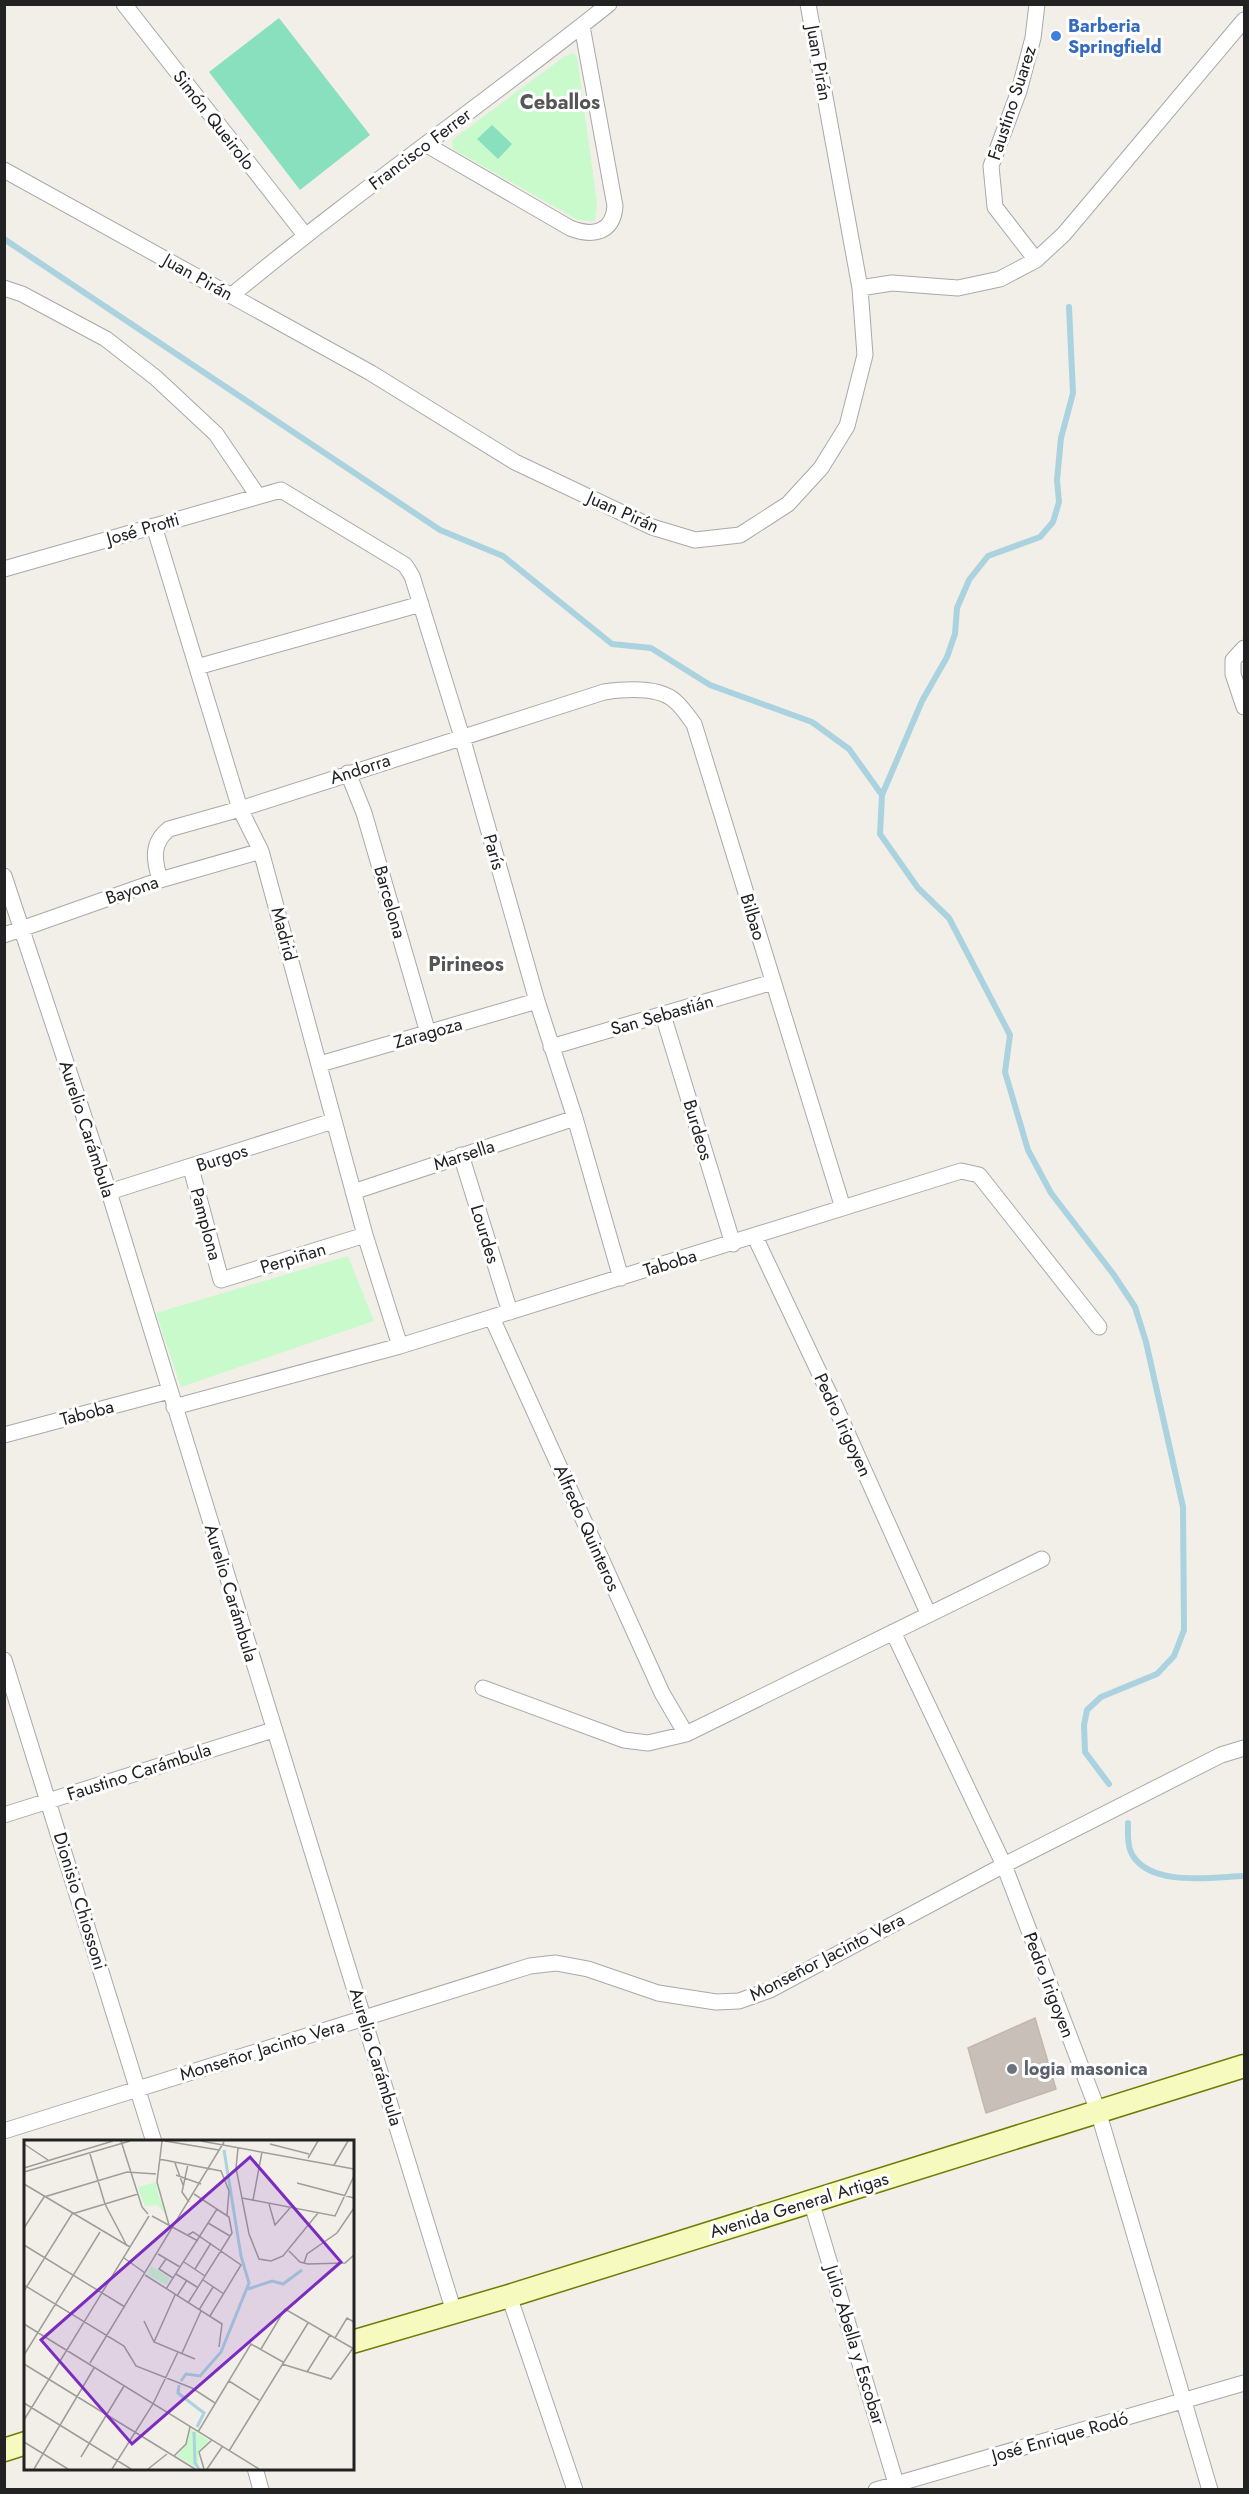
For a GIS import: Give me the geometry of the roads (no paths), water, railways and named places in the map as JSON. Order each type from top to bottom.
[{"type":"main road","name":"Avenida General Artigas","points":[[354,2341],[509,2296],[1245,2066]]},
{"type":"main road","points":[[4,2450],[24,2444]]},
{"type":"street","name":"Simón Queirolo","points":[[124,4],[305,235]]},
{"type":"street","name":"Francisco Ferrer","points":[[232,295],[305,235],[427,145],[609,4]]},
{"type":"street","name":"Juan Pirán","points":[[4,170],[371,373],[515,462],[652,527],[695,540],[740,536],[788,504],[821,468],[847,426],[865,355],[860,288],[808,4]]},
{"type":"street","name":"Faustino Suarez","points":[[1036,260],[995,207],[991,166],[1019,91],[1033,38],[1037,4]]},
{"type":"street","points":[[860,288],[892,283],[958,288],[1000,279],[1036,260],[1064,234],[1245,20]]},
{"type":"street","points":[[427,145],[570,228],[592,233],[608,226],[614,218],[615,206],[582,26]]},
{"type":"street","points":[[4,288],[22,294],[106,339],[156,378],[216,434],[258,496]]},
{"type":"street","name":"José Protti","points":[[4,569],[281,490]]},
{"type":"street","name":"París","points":[[281,490],[405,565],[421,604],[462,737],[537,1001],[621,1278]]},
{"type":"street","name":"Madrid","points":[[154,526],[240,809],[261,850],[365,1236],[400,1346]]},
{"type":"street","points":[[197,667],[421,604]]},
{"type":"street","points":[[1245,648],[1233,660],[1233,674],[1245,707]]},
{"type":"street","name":"Bilbao","points":[[604,692],[628,689],[674,699],[694,723],[843,1208]]},
{"type":"street","name":"Andorra","points":[[160,880],[155,861],[159,837],[168,829],[240,809],[348,772],[604,692]]},
{"type":"street","name":"Barcelona","points":[[348,772],[364,813],[428,1033]]},
{"type":"street","name":"Bayona","points":[[4,935],[160,880],[261,850]]},
{"type":"street","name":"Aurelio Carámbula","points":[[4,876],[109,1192],[454,2312]]},
{"type":"street","name":"San Sebastián","points":[[551,1047],[773,982]]},
{"type":"street","name":"Zaragoza","points":[[320,1064],[537,1001]]},
{"type":"street","name":"Burdeos","points":[[663,1015],[733,1244]]},
{"type":"street","name":"Marsella","points":[[353,1192],[574,1118]]},
{"type":"street","name":"Burgos","points":[[109,1192],[191,1168],[333,1120]]},
{"type":"street","name":"Lourdes","points":[[461,1155],[510,1312]]},
{"type":"street","name":"Pamplona","points":[[191,1168],[221,1280]]},
{"type":"street","name":"Taboba","points":[[174,1407],[400,1346],[755,1238],[961,1171],[979,1175],[1099,1327]]},
{"type":"street","name":"Perpiñan","points":[[221,1280],[365,1236]]},
{"type":"street","name":"Pedro Irigoyen","points":[[755,1238],[836,1408],[928,1613]]},
{"type":"street","name":"Alfredo Quinteros","points":[[492,1318],[662,1693],[686,1734]]},
{"type":"street","name":"Taboba","points":[[4,1435],[169,1391]]},
{"type":"street","points":[[483,1688],[624,1740],[648,1743],[686,1734],[928,1613],[1042,1559]]},
{"type":"street","name":"Pedro Irigoyen","points":[[892,1632],[1004,1865],[1098,2111],[1210,2490]]},
{"type":"street","name":"Dionisio Chiossoni","points":[[4,1660],[50,1801],[153,2140]]},
{"type":"street","name":"Faustino Carámbula","points":[[4,1815],[273,1730]]},
{"type":"street","name":"Monseñor Jacinto Vera","points":[[4,2131],[530,1966],[556,1963],[588,1969],[658,1993],[716,2002],[739,2001],[770,1990],[1004,1865],[1221,1755],[1245,1748]]},
{"type":"street","name":"Julio Abella y Escobar","points":[[811,2201],[897,2486]]},
{"type":"street","points":[[509,2296],[574,2490]]},
{"type":"street","name":"José Enrique Rodó","points":[[876,2490],[897,2486],[1245,2384]]},
{"type":"street","points":[[255,2470],[261,2490]]},
{"type":"waterway","points":[[4,239],[440,530],[503,556],[612,644],[651,648],[710,685],[812,722],[849,749],[882,795],[880,834],[918,888],[949,918],[1010,1035],[1005,1072],[1028,1150],[1051,1193],[1114,1275],[1135,1307],[1146,1342],[1183,1507],[1184,1630],[1174,1656],[1157,1674],[1101,1697],[1087,1710],[1084,1725],[1085,1752],[1109,1784]]},
{"type":"waterway","points":[[882,795],[922,701],[947,657],[955,634],[957,608],[969,580],[988,556],[1040,537],[1053,522],[1059,502],[1057,480],[1061,438],[1073,393],[1069,307]]},
{"type":"waterway","points":[[1128,1823],[1128,1840],[1133,1856],[1142,1866],[1154,1872],[1184,1878],[1244,1876]]},
{"type":"place","name":"Barberia Springfield","points":[[1056,36]]},
{"type":"place","name":"logia masonica","points":[[1012,2069]]},
{"type":"district","name":"Ceballos","points":[[560,102]]},
{"type":"district","name":"Pirineos","points":[[466,964]]}]
